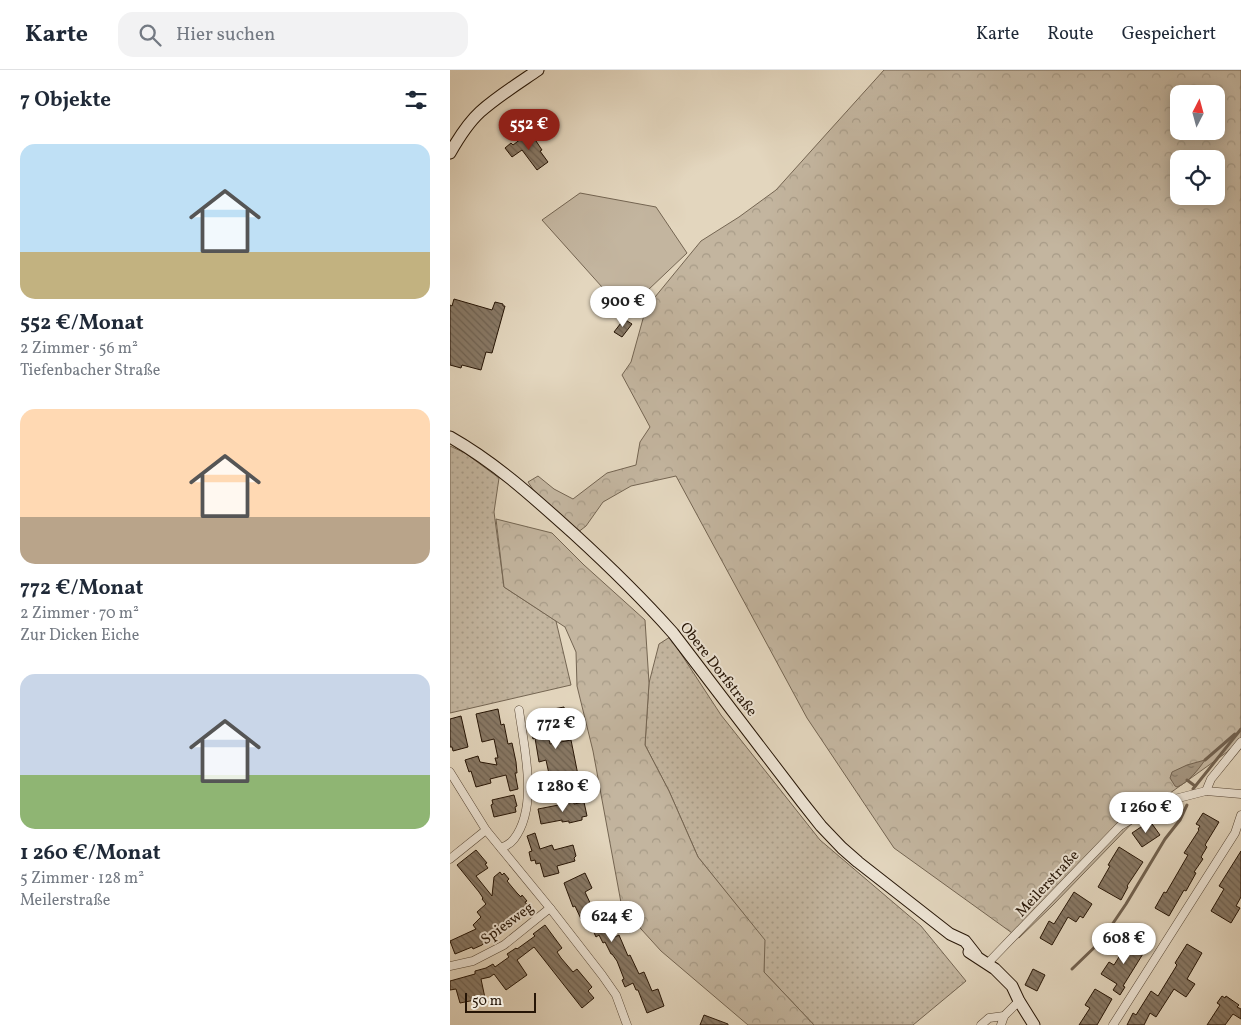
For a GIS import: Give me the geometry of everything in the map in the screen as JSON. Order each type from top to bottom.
[{"type":"street","points":[[452,146],[479,112],[538,70]]},
{"type":"street","name":"Obere Dorfstraße","points":[[450,437],[494,465],[513,480],[619,576],[672,633],[821,826],[858,862],[950,934],[960,947],[976,955],[987,964],[998,982],[1009,994],[1019,1001],[1034,1025]]},
{"type":"street","points":[[501,848],[513,841],[522,825],[528,801],[527,774],[519,710]]},
{"type":"street","points":[[1206,791],[1211,779],[1241,742]]},
{"type":"street","points":[[450,772],[486,830],[550,908],[616,995],[627,1025]]},
{"type":"street","name":"Meilerstraße","points":[[987,964],[1120,826],[1159,803],[1206,791],[1241,794]]},
{"type":"street","points":[[1112,1025],[1234,832],[1241,815]]},
{"type":"street","points":[[450,859],[486,830]]},
{"type":"street","name":"Spiesweg","points":[[450,966],[473,961],[504,945],[550,908]]},
{"type":"street","points":[[1001,1025],[1004,1016],[1019,1001]]},
{"type":"street","points":[[981,1025],[989,1018],[1004,1016]]},
{"type":"green space","points":[[884,70],[1241,70],[1241,742],[1141,814],[1019,938],[894,848],[807,718],[676,476],[631,486],[603,502],[586,526],[577,533],[542,503],[528,482],[538,476],[554,489],[573,499],[607,473],[636,465],[640,442],[650,427],[622,375],[631,362],[646,308],[701,241],[739,217],[776,190]]},
{"type":"green space","points":[[580,193],[656,207],[687,253],[628,309],[602,287],[542,220]]},
{"type":"green space","points":[[450,446],[465,453],[499,478],[494,512],[504,587],[556,621],[571,685],[450,713]]},
{"type":"green space","points":[[496,519],[552,533],[584,565],[645,620],[649,683],[645,745],[669,791],[698,857],[765,940],[764,972],[814,1025],[748,1025],[661,951],[622,908],[593,751],[577,686],[576,652],[565,627],[504,587]]},
{"type":"green space","points":[[670,637],[721,715],[820,840],[921,926],[966,981],[913,1025],[814,1025],[764,972],[764,940],[698,857],[669,791],[645,745],[649,683],[659,644]]},
{"type":"water","points":[[1205,760],[1189,779],[1177,787],[1175,786],[1170,778],[1172,772]]},
{"type":"building","points":[[530,132],[548,162],[537,170],[522,150],[512,157],[505,148],[511,143],[513,145]]},
{"type":"building","points":[[454,299],[492,310],[495,302],[505,306],[492,353],[486,352],[481,370],[462,365],[461,368],[450,365],[450,305],[452,306]]},
{"type":"building","points":[[624,319],[632,324],[622,337],[614,332]]},
{"type":"building","points":[[564,707],[567,724],[547,728],[550,744],[571,740],[580,785],[559,790],[558,787],[552,788],[546,760],[539,762],[535,738],[533,739],[530,726],[533,725],[532,722],[539,720],[539,717],[544,715],[543,711]]},
{"type":"building","points":[[498,709],[501,725],[504,724],[508,744],[512,743],[516,762],[517,773],[515,773],[518,789],[510,791],[506,775],[490,779],[491,783],[476,787],[465,760],[478,756],[480,762],[497,765],[495,758],[498,758],[494,739],[482,742],[476,714]]},
{"type":"building","points":[[461,716],[468,747],[453,751],[452,747],[450,747],[450,719]]},
{"type":"building","points":[[514,795],[517,806],[515,807],[516,812],[494,817],[491,805],[493,804],[492,800]]},
{"type":"building","points":[[574,802],[574,804],[584,802],[587,816],[582,817],[582,820],[569,823],[569,821],[562,822],[562,820],[541,824],[538,809]]},
{"type":"building","points":[[1203,813],[1219,822],[1205,845],[1207,847],[1201,857],[1203,859],[1194,872],[1196,873],[1169,916],[1155,908],[1188,855],[1184,853],[1199,830],[1200,826],[1196,824]]},
{"type":"building","points":[[1150,821],[1160,835],[1142,847],[1132,833]]},
{"type":"building","points":[[535,833],[540,849],[552,845],[554,850],[573,845],[576,856],[574,858],[575,861],[557,866],[559,873],[544,877],[540,863],[536,864],[535,860],[531,861],[529,852],[532,851],[527,836]]},
{"type":"building","points":[[1119,847],[1143,862],[1127,886],[1121,900],[1098,887]]},
{"type":"building","points":[[476,850],[487,863],[485,864],[488,868],[476,876],[492,896],[494,877],[500,872],[502,875],[504,873],[509,879],[507,881],[521,897],[522,895],[527,901],[525,902],[528,906],[520,913],[516,912],[492,931],[495,934],[482,945],[455,954],[450,941],[476,929],[473,925],[481,917],[477,912],[486,904],[479,892],[457,865]]},
{"type":"building","points":[[1241,851],[1241,897],[1236,906],[1240,908],[1231,923],[1211,911],[1224,889],[1219,886]]},
{"type":"building","points":[[585,873],[592,888],[585,892],[598,920],[604,918],[613,938],[619,935],[628,956],[630,955],[639,974],[644,972],[652,991],[658,989],[664,1006],[647,1013],[638,990],[636,990],[633,983],[625,987],[617,961],[605,942],[603,943],[599,935],[596,937],[590,924],[587,925],[584,917],[581,919],[575,906],[573,907],[564,883]]},
{"type":"building","points":[[1074,892],[1092,904],[1083,918],[1080,916],[1076,922],[1068,917],[1052,945],[1040,938],[1049,921],[1054,924]]},
{"type":"building","points":[[545,925],[562,948],[557,952],[561,958],[573,972],[577,969],[592,987],[588,991],[594,998],[582,1008],[534,947],[517,960],[527,975],[506,990],[494,974],[481,979],[485,998],[460,1003],[456,989],[450,990],[450,981],[475,974],[475,971],[493,964],[495,967],[509,957],[507,954],[535,936],[533,934]]},
{"type":"building","points":[[1130,939],[1146,949],[1123,986],[1125,987],[1120,995],[1113,990],[1117,984],[1101,974],[1109,962],[1114,965]]},
{"type":"building","points":[[1187,944],[1202,953],[1187,979],[1195,984],[1186,997],[1174,989],[1156,1017],[1150,1013],[1144,1025],[1127,1025],[1133,1013],[1136,1015],[1151,991],[1158,996]]},
{"type":"building","points":[[1033,969],[1045,975],[1037,991],[1025,985]]},
{"type":"building","points":[[1095,989],[1112,999],[1097,1025],[1079,1025],[1090,1008],[1085,1005]]},
{"type":"building","points":[[1222,996],[1225,998],[1226,996],[1239,1005],[1237,1007],[1241,1009],[1241,1019],[1233,1014],[1225,1025],[1207,1025],[1220,1005],[1217,1003]]},
{"type":"building","points":[[704,1015],[728,1024],[728,1025],[700,1025]]},
{"type":"waterway","points":[[1193,789],[1241,729]]},
{"type":"waterway","points":[[1205,760],[1235,734]]},
{"type":"waterway","points":[[1187,780],[1195,786]]},
{"type":"waterway","points":[[1072,969],[1101,941],[1126,904],[1165,839],[1180,820],[1187,805]]}]
